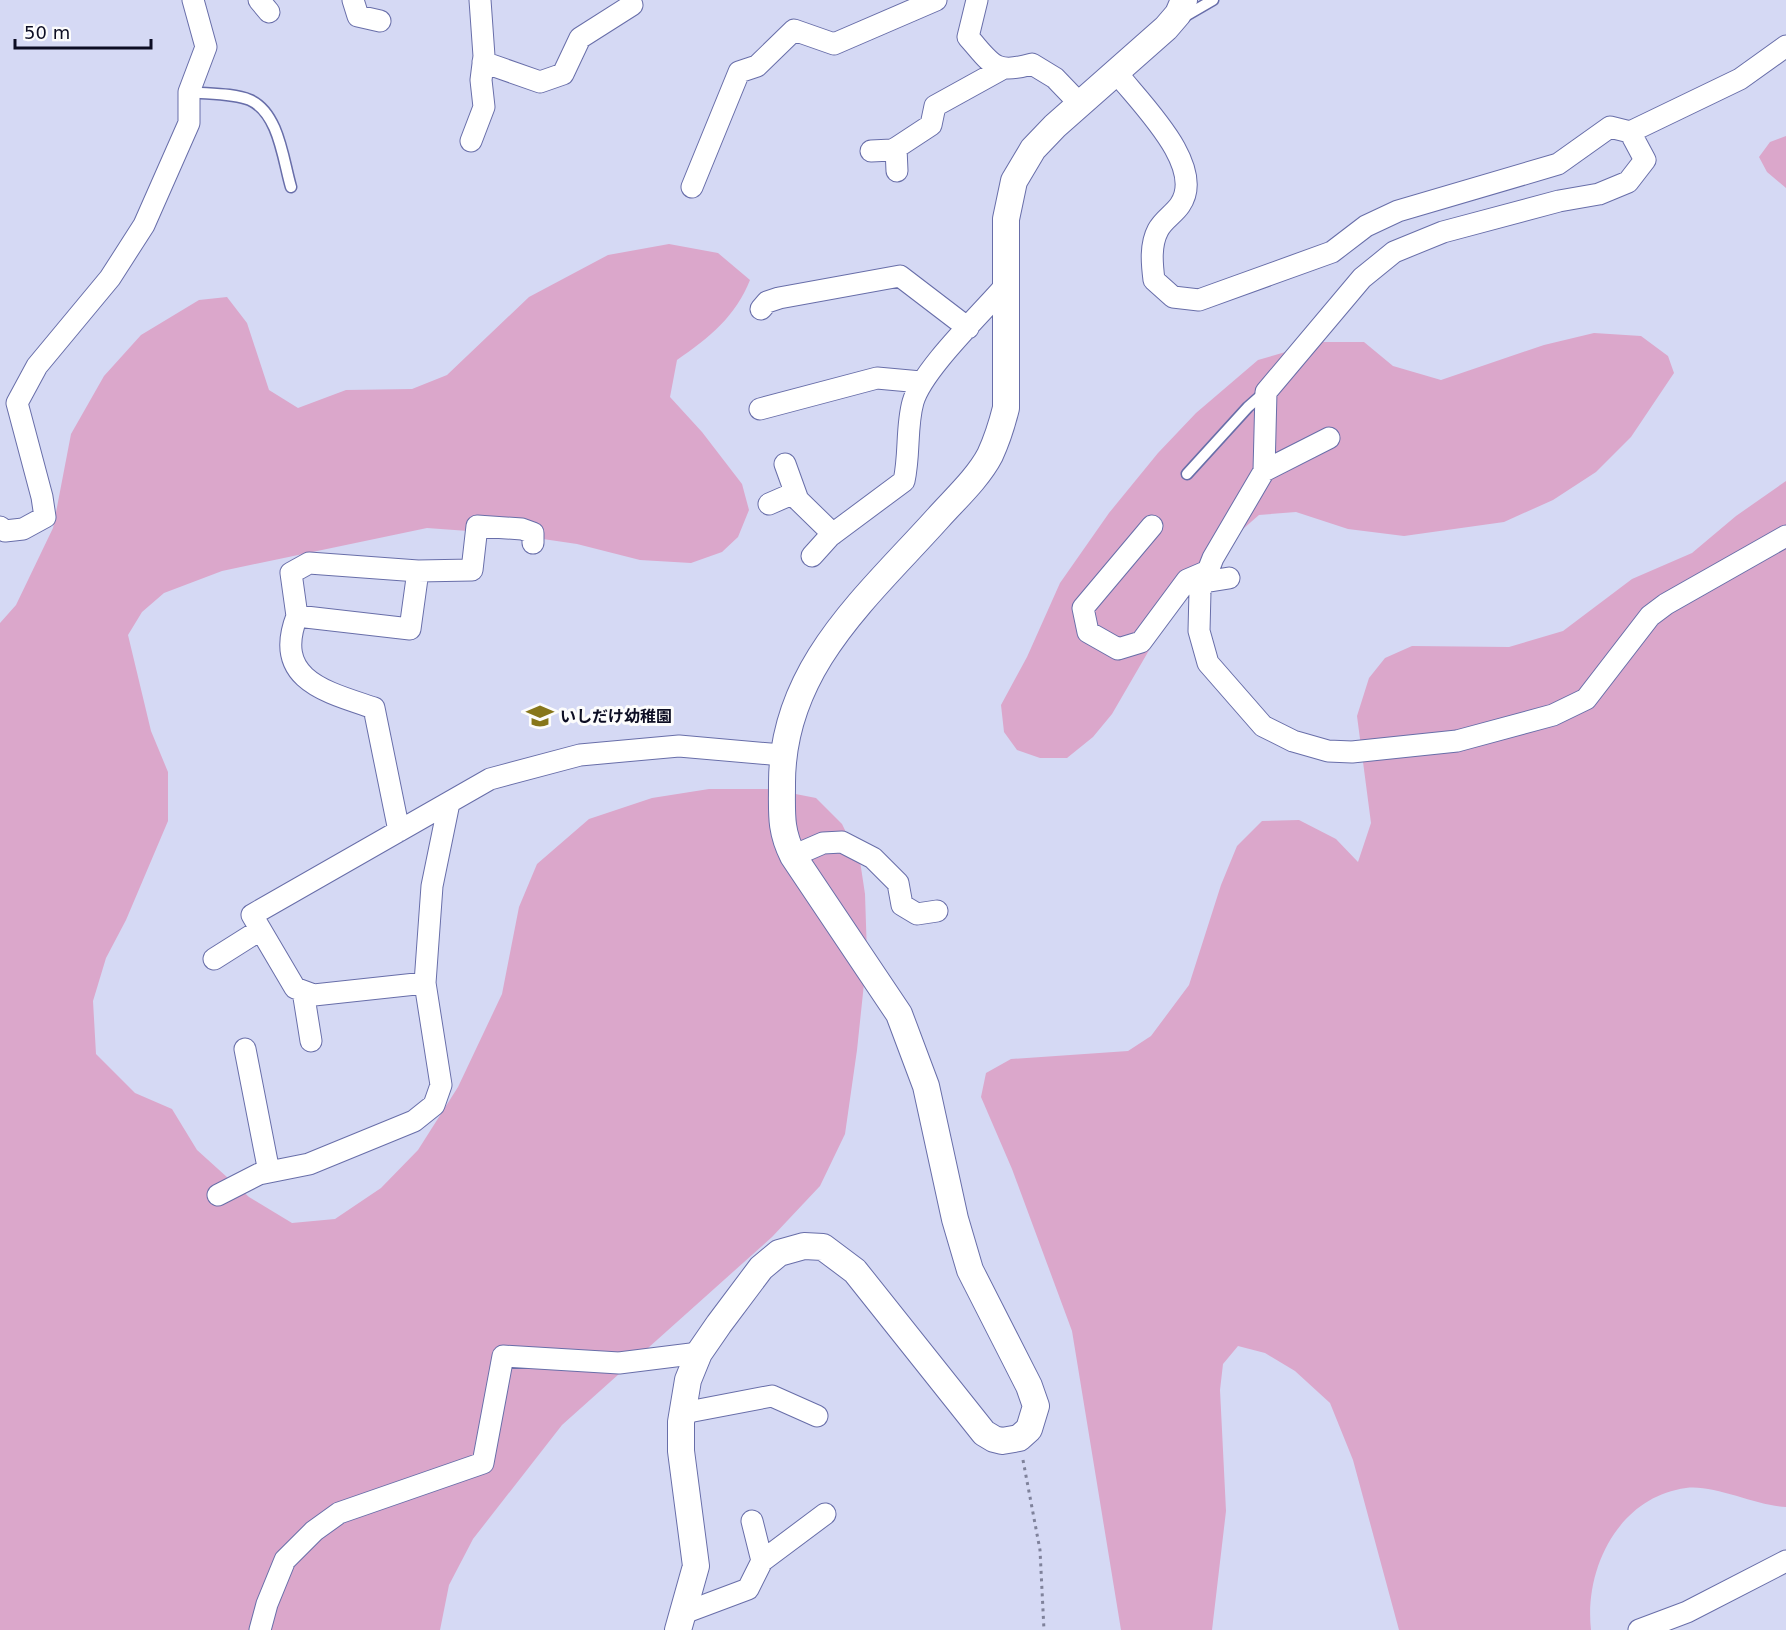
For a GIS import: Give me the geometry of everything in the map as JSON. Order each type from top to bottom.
[{"type":"street","points":[[0,527],[5,531],[23,530],[45,517],[42,497],[17,403],[37,366],[110,278],[144,225],[189,123],[189,92],[206,47],[193,0]]},
{"type":"street","points":[[353,0],[358,16],[380,21]]},
{"type":"street","points":[[471,141],[484,107],[481,80],[483,62],[480,0]]},
{"type":"street","points":[[692,187],[739,72],[757,66],[794,30],[834,44],[936,0]]},
{"type":"street","points":[[681,1622],[696,1566],[681,1451],[688,1380],[699,1353],[762,1268],[779,1253],[804,1246],[823,1247],[855,1271],[984,1432],[994,1439],[1019,1438],[1029,1429],[1036,1406],[1029,1386],[970,1270],[955,1220],[926,1086],[899,1014],[793,856],[783,836],[782,755],[804,682],[832,636],[966,487],[989,458],[1006,408],[1006,219],[1014,181],[1033,149],[1166,28],[1178,14],[1184,0]]},
{"type":"street","points":[[975,1],[968,37],[995,68],[1011,70],[1032,64],[1055,78],[1080,104]]},
{"type":"street","points":[[483,62],[540,82],[563,74],[580,38],[632,6]]},
{"type":"street","points":[[1116,72],[1179,152],[1188,177],[1182,203],[1158,230],[1151,258],[1154,280],[1173,297],[1199,300],[1332,252],[1366,226],[1398,211],[1558,164],[1610,127],[1630,132],[1740,79],[1786,46]]},
{"type":"street","points":[[871,151],[896,148],[931,124],[935,106],[1002,69]]},
{"type":"street","points":[[1630,132],[1645,160],[1629,182],[1599,194],[1559,201],[1443,232],[1394,252],[1362,278],[1266,392],[1264,471],[1200,591],[1199,631],[1208,663],[1263,726],[1302,744],[1328,752],[1352,752],[1457,741],[1553,715],[1586,699],[1650,616],[1666,604],[1786,536]]},
{"type":"street","points":[[896,148],[897,171]]},
{"type":"street","points":[[761,309],[767,302],[779,298],[900,276],[968,328]]},
{"type":"street","points":[[812,556],[833,534],[904,481],[910,456],[909,432],[913,403],[921,382],[1005,286]]},
{"type":"street","points":[[760,409],[877,378],[921,382]]},
{"type":"street","points":[[1264,471],[1329,438]]},
{"type":"street","points":[[785,464],[798,500]]},
{"type":"street","points":[[769,504],[792,494],[833,534]]},
{"type":"street","points":[[399,831],[374,708],[318,688],[299,673],[292,659],[292,630],[297,616],[291,573],[309,563],[418,571],[472,570],[477,526],[522,529],[532,533],[533,543]]},
{"type":"street","points":[[1152,526],[1083,608],[1088,632],[1118,649],[1141,642],[1187,580],[1206,577],[1229,578]]},
{"type":"street","points":[[297,616],[410,629],[418,571]]},
{"type":"street","points":[[426,983],[314,995],[295,988],[252,915],[490,779],[580,755],[679,746],[782,755]]},
{"type":"street","points":[[218,1195],[259,1174],[319,1160],[414,1121],[434,1105],[441,1085],[426,983],[432,886],[449,803]]},
{"type":"street","points":[[793,856],[823,843],[842,842],[873,858],[898,883],[902,905],[916,914],[937,911]]},
{"type":"street","points":[[214,958],[260,930]]},
{"type":"street","points":[[303,991],[311,1041]]},
{"type":"street","points":[[244,1048],[269,1172]]},
{"type":"street","points":[[260,1630],[267,1604],[285,1560],[330,1519],[339,1513],[483,1464],[503,1356],[619,1363],[699,1353]]},
{"type":"street","points":[[683,1413],[772,1396],[817,1416]]},
{"type":"street","points":[[681,1622],[748,1589],[762,1561],[825,1514]]},
{"type":"street","points":[[752,1521],[762,1561]]},
{"type":"street","points":[[1639,1630],[1719,1597],[1786,1561]]},
{"type":"lane","points":[[1166,28],[1213,0]]},
{"type":"lane","points":[[189,92],[249,100],[266,110],[278,140],[291,188]]},
{"type":"lane","points":[[1187,474],[1248,407],[1266,392]]},
{"type":"path","points":[[1019,1438],[1040,1551],[1044,1630]]},
{"type":"shaded area","points":[[1786,136],[1786,188],[1767,172],[1759,157],[1770,142]]},
{"type":"shaded area","points":[[669,244],[718,253],[750,280],[737,305],[720,325],[677,360],[670,397],[702,432],[742,484],[749,510],[738,537],[722,552],[691,563],[640,560],[577,544],[509,534],[427,528],[222,571],[164,593],[142,612],[128,635],[151,731],[168,772],[168,821],[126,920],[106,958],[93,1001],[96,1054],[135,1093],[172,1109],[197,1150],[249,1197],[292,1223],[335,1219],[381,1188],[418,1150],[458,1087],[502,994],[519,907],[537,864],[589,819],[652,798],[709,789],[770,789],[816,798],[842,824],[860,861],[865,894],[867,955],[845,1134],[820,1186],[772,1237],[562,1425],[473,1539],[449,1585],[440,1630],[0,1630],[0,623],[16,605],[53,528],[71,434],[104,376],[141,335],[199,300],[227,297],[247,323],[269,390],[298,408],[346,390],[412,389],[447,375],[529,297],[608,255]]},
{"type":"shaded area","points":[[1594,333],[1641,336],[1668,356],[1674,373],[1631,437],[1596,472],[1553,500],[1504,522],[1404,536],[1348,529],[1296,512],[1259,515],[1220,549],[1177,602],[1112,714],[1093,737],[1067,758],[1040,758],[1017,750],[1004,732],[1001,705],[1027,657],[1060,583],[1109,513],[1158,453],[1196,413],[1258,360],[1320,342],[1364,342],[1393,366],[1441,380],[1544,345]]},
{"type":"shaded area","points":[[1786,481],[1786,1507],[1697,1488],[1686,1488],[1662,1494],[1642,1505],[1611,1539],[1600,1560],[1593,1583],[1590,1606],[1591,1630],[1399,1630],[1353,1460],[1330,1403],[1295,1371],[1265,1353],[1238,1346],[1223,1364],[1220,1390],[1226,1511],[1212,1630],[1121,1630],[1072,1331],[1012,1169],[981,1097],[986,1073],[1011,1059],[1128,1051],[1151,1036],[1189,985],[1221,885],[1237,846],[1262,821],[1299,820],[1336,839],[1358,862],[1371,823],[1357,716],[1369,678],[1385,658],[1412,646],[1509,647],[1563,631],[1632,579],[1692,553],[1736,516]]},
{"type":"place","name":"いしだけ幼稚園","points":[[540,716]]}]
